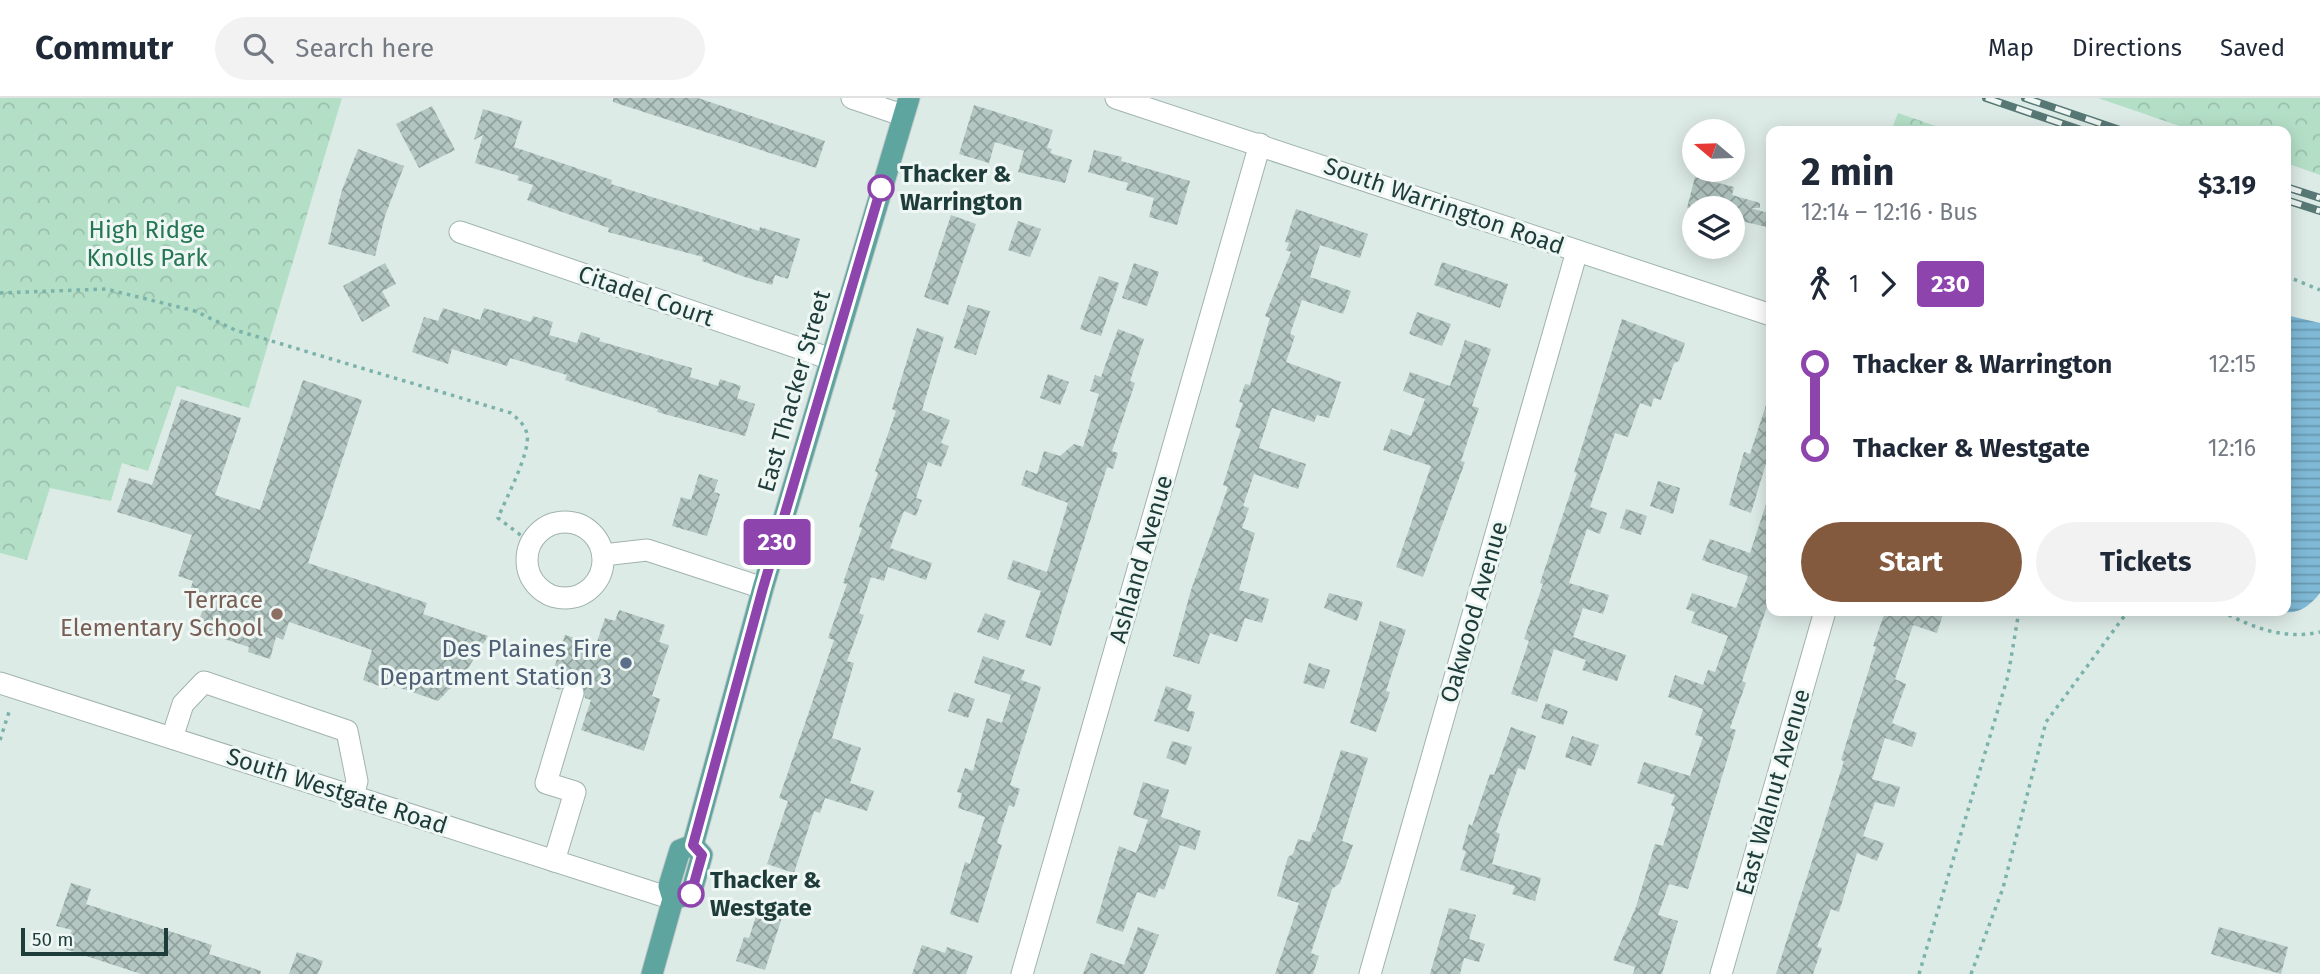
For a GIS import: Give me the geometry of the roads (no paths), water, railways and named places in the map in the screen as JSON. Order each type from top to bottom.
[{"type":"main road","name":"East Thacker Street","points":[[652,974],[673,899],[669,886],[680,850],[693,845],[763,588],[905,104]]},
{"type":"street","points":[[852,98],[905,104]]},
{"type":"street","name":"South Warrington Road","points":[[1116,98],[1766,313]]},
{"type":"street","name":"Ashland Avenue","points":[[1022,974],[1260,144]]},
{"type":"street","name":"Citadel Court","points":[[460,232],[831,359]]},
{"type":"street","name":"Oakwood Avenue","points":[[1370,974],[1577,251]]},
{"type":"street","points":[[572,523],[593,534],[603,555],[598,580],[578,596],[565,599],[542,590],[533,580],[528,568],[531,543],[548,526],[572,523]]},
{"type":"street","points":[[603,555],[646,550],[763,588]]},
{"type":"street","name":"East Walnut Avenue","points":[[1721,974],[1824,616]]},
{"type":"street","points":[[172,738],[183,704],[204,682],[347,731],[357,780],[353,796]]},
{"type":"street","name":"South Westgate Road","points":[[0,683],[673,899]]},
{"type":"street","points":[[554,861],[575,792],[546,783],[573,693]]},
{"type":"water","points":[[2291,316],[2320,323],[2320,593],[2303,609],[2292,612]]},
{"type":"railway","points":[[1986,98],[2069,126]]},
{"type":"railway","points":[[2025,98],[2108,126]]},
{"type":"railway","points":[[2291,189],[2320,198]]},
{"type":"railway","points":[[2291,202],[2320,211]]},
{"type":"place","name":"Thacker & Warrington","points":[[881,188]]},
{"type":"place","name":"Terrace Elementary School","points":[[277,614]]},
{"type":"place","name":"Des Plaines Fire Department Station 3","points":[[626,663]]},
{"type":"place","name":"Thacker & Westgate","points":[[691,894]]},
{"type":"park label","name":"High Ridge Knolls Park","points":[[147,244]]}]
